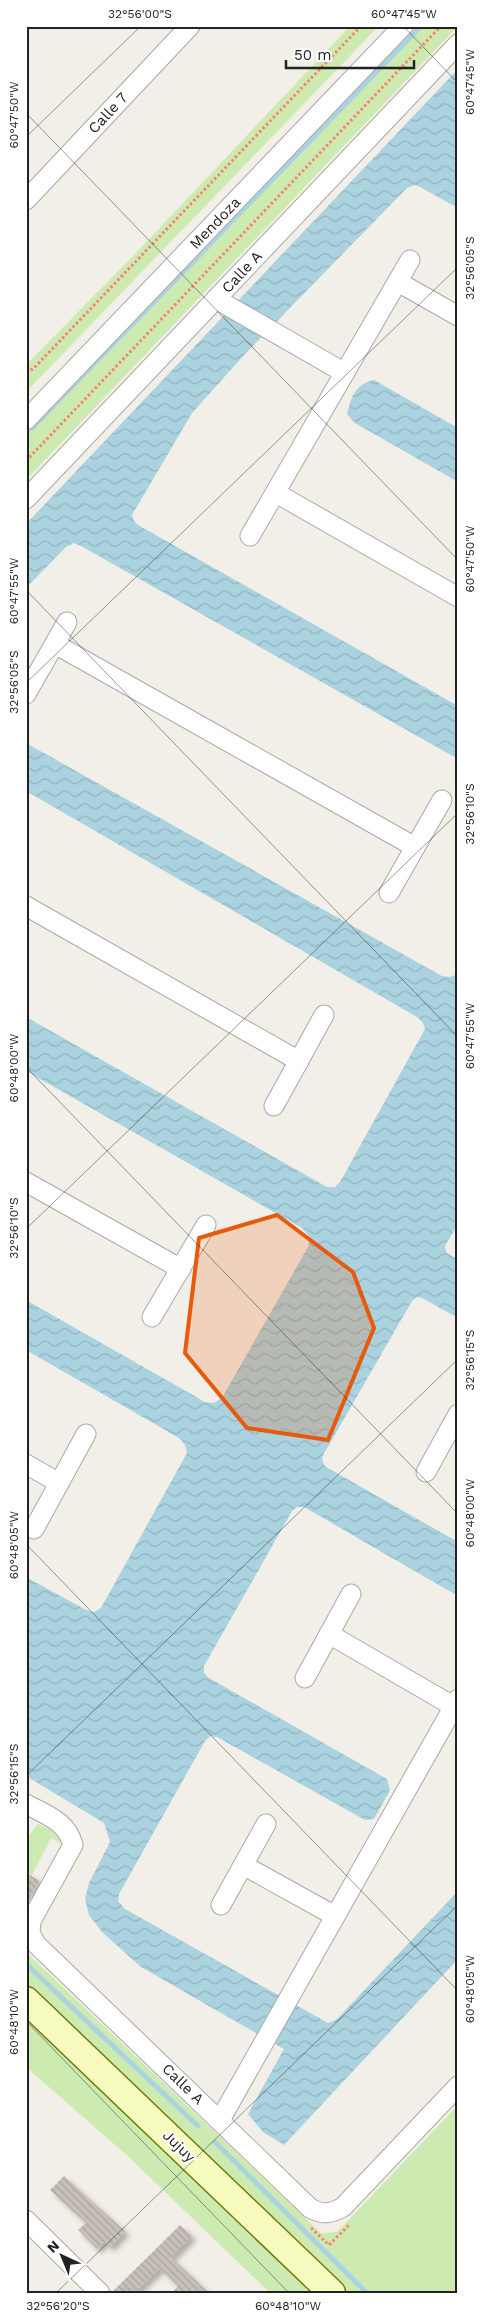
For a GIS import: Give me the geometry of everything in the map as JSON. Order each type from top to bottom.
[{"type":"street","name":"Calle 7","points":[[26,200],[190,26]]},
{"type":"street","name":"Mendoza","points":[[26,420],[403,26]]},
{"type":"street","name":"Calle A","points":[[26,499],[458,44]]},
{"type":"street","points":[[250,536],[410,260]]},
{"type":"street","points":[[398,282],[458,316]]},
{"type":"street","points":[[216,299],[345,373]]},
{"type":"street","points":[[276,493],[458,597]]},
{"type":"street","points":[[26,694],[67,622]]},
{"type":"street","points":[[54,644],[415,846]]},
{"type":"street","points":[[389,892],[442,800]]},
{"type":"street","points":[[26,906],[298,1061]]},
{"type":"street","points":[[274,1106],[324,1015]]},
{"type":"street","points":[[26,1182],[181,1269]]},
{"type":"street","points":[[152,1317],[206,1225]]},
{"type":"street","points":[[426,1472],[455,1424]]},
{"type":"street","points":[[34,1529],[86,1434]]},
{"type":"street","points":[[26,1464],[59,1483]]},
{"type":"street","points":[[305,1678],[352,1594]]},
{"type":"street","points":[[220,2120],[456,1702],[329,1634]]},
{"type":"street","name":"Calle A","points":[[29,1811],[62,1825],[70,1833],[72,1845],[31,1921],[30,1934],[36,1944],[310,2208],[318,2213],[327,2213],[343,2207],[458,2086]]},
{"type":"street","points":[[221,1905],[266,1824]]},
{"type":"street","points":[[243,1865],[335,1916]]},
{"type":"street","name":"Jujuy","points":[[26,2000],[332,2293]]},
{"type":"street","points":[[26,2220],[100,2293]]},
{"type":"path","points":[[26,372],[33,369],[361,26]]},
{"type":"path","points":[[26,461],[441,26]]},
{"type":"path","points":[[308,2225],[329,2245],[350,2224]]},
{"type":"highlighted area","points":[[277,1215],[353,1272],[374,1328],[328,1440],[247,1428],[185,1353],[199,1238]]},
{"type":"green space","points":[[350,26],[379,26],[26,392],[26,365],[134,255]]},
{"type":"green space","points":[[412,26],[458,26],[26,480],[26,426]]},
{"type":"green space","points":[[38,1824],[60,1833],[62,1844],[51,1838],[32,1875],[26,1872],[28,1837]]},
{"type":"green space","points":[[26,1952],[321,2233],[337,2232],[458,2105],[458,2293],[344,2293],[26,1987]]},
{"type":"green space","points":[[26,2019],[315,2293],[270,2293],[131,2159],[26,2067]]},
{"type":"water","points":[[458,69],[458,208],[420,187],[414,185],[407,188],[245,354],[192,413],[132,515],[138,525],[458,706],[458,759],[74,543],[66,547],[26,588],[26,524]]},
{"type":"water","points":[[374,380],[458,428],[458,482],[355,423],[347,414],[350,402],[358,388]]},
{"type":"water","points":[[26,743],[442,976],[450,977],[458,974],[458,1224],[445,1246],[446,1252],[458,1260],[458,1318],[422,1298],[417,1297],[412,1301],[322,1457],[326,1467],[458,1542],[458,1596],[304,1507],[297,1507],[292,1511],[204,1666],[204,1673],[209,1678],[387,1779],[390,1790],[374,1819],[365,1820],[217,1737],[210,1736],[205,1741],[119,1894],[118,1901],[125,1909],[328,2023],[336,2020],[458,1891],[458,1959],[284,2145],[263,2132],[248,2114],[284,2049],[141,1967],[102,1932],[89,1915],[85,1899],[89,1883],[110,1842],[104,1823],[26,1776],[26,1577],[86,1610],[94,1612],[101,1608],[187,1453],[185,1445],[179,1438],[26,1350],[26,1300],[205,1402],[214,1403],[222,1398],[308,1247],[310,1237],[302,1228],[26,1071],[26,1017],[327,1187],[335,1187],[340,1182],[425,1029],[423,1023],[417,1017],[26,791]]},
{"type":"building","points":[[26,1873],[40,1881],[26,1906]]},
{"type":"building","points":[[64,2176],[125,2231],[110,2247],[104,2242],[97,2249],[78,2230],[86,2223],[50,2190]]},
{"type":"building","points":[[180,2225],[192,2236],[171,2257],[209,2293],[172,2293],[178,2286],[160,2268],[134,2293],[111,2293]]},
{"type":"waterway","points":[[32,428],[421,26]]},
{"type":"waterway","points":[[26,1964],[198,2126]]},
{"type":"waterway","points":[[215,2142],[367,2293]]}]
